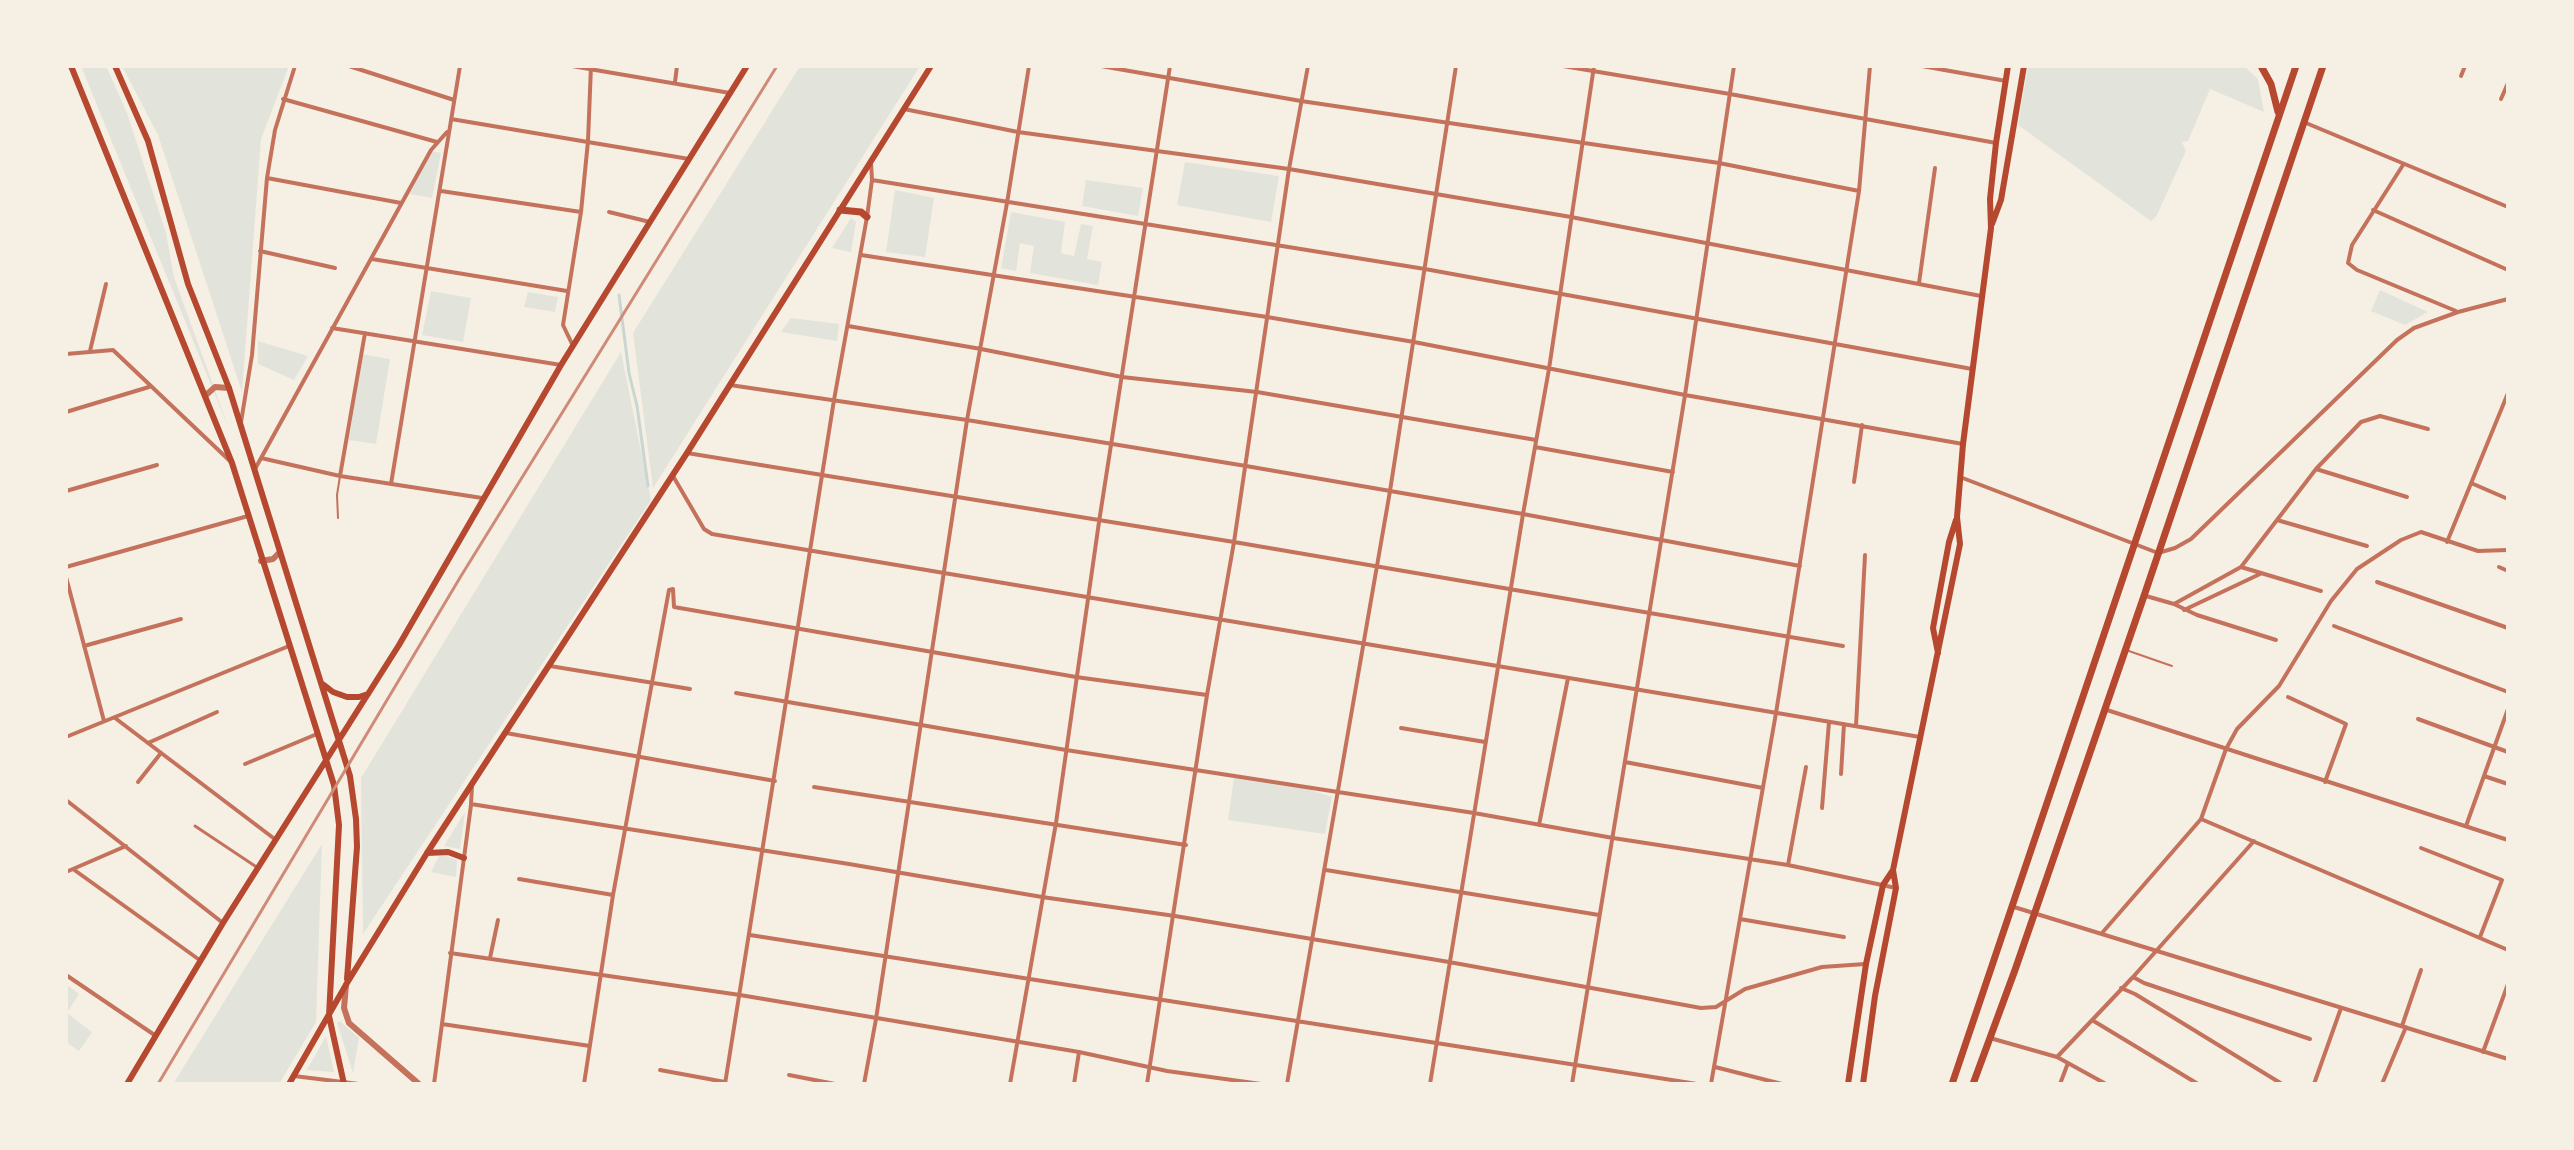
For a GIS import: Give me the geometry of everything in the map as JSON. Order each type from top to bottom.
[{"type":"main road","points":[[71,66],[232,463],[334,785],[339,811],[329,1016],[344,1083]]},
{"type":"main road","points":[[115,66],[148,141],[188,284],[241,424],[350,776],[356,819],[355,883],[347,983]]},
{"type":"main road","points":[[127,1084],[223,923],[407,633],[561,365],[747,66]]},
{"type":"main road","points":[[289,1084],[427,853],[673,476],[931,66]]},
{"type":"main road","points":[[1863,1084],[1875,996],[1896,888],[1893,870],[1960,544],[1957,517],[1963,444],[1991,228],[1990,199],[1996,143],[2008,66]]},
{"type":"main road","points":[[1991,228],[2001,200],[2024,66]]},
{"type":"main road","points":[[2261,66],[2271,84],[2278,118]]},
{"type":"main road","points":[[1952,1084],[2296,66]]},
{"type":"main road","points":[[1973,1084],[2144,596],[2323,66]]},
{"type":"main road","points":[[840,210],[861,212],[867,217]]},
{"type":"main road","points":[[1938,653],[1933,628],[1949,542],[1957,517]]},
{"type":"main road","points":[[324,685],[347,697],[368,694]]},
{"type":"main road","points":[[427,853],[448,852],[464,858]]},
{"type":"main road","points":[[1848,1084],[1866,964],[1883,885],[1893,870]]},
{"type":"street","points":[[241,424],[252,355],[267,178],[283,99],[295,66]]},
{"type":"street","points":[[349,66],[454,100]]},
{"type":"street","points":[[391,484],[460,66]]},
{"type":"street","points":[[572,66],[730,93]]},
{"type":"street","points":[[675,82],[677,66]]},
{"type":"street","points":[[864,1084],[967,420],[1029,66]]},
{"type":"street","points":[[1101,66],[1301,101],[1582,140],[1859,191]]},
{"type":"street","points":[[1010,1084],[1056,823],[1170,66]]},
{"type":"street","points":[[1147,1084],[1246,466],[1289,169],[1308,66]]},
{"type":"street","points":[[1287,1084],[1390,491],[1456,66]]},
{"type":"street","points":[[1563,66],[1594,69],[1996,143]]},
{"type":"street","points":[[1572,1084],[1673,472],[1734,66]]},
{"type":"street","points":[[1711,1084],[1776,713],[1859,191],[1870,66]]},
{"type":"street","points":[[1922,66],[2006,81]]},
{"type":"street","points":[[2461,76],[2465,66]]},
{"type":"street","points":[[573,346],[564,330],[567,291],[581,212],[591,68]]},
{"type":"street","points":[[1430,1084],[1497,665],[1549,369],[1594,69]]},
{"type":"street","points":[[2501,99],[2508,83]]},
{"type":"street","points":[[283,99],[437,142]]},
{"type":"street","points":[[903,109],[1018,132],[1289,169],[1571,217],[1981,296]]},
{"type":"street","points":[[451,119],[689,159]]},
{"type":"street","points":[[2304,122],[2508,207]]},
{"type":"street","points":[[255,469],[401,203],[437,142],[449,130]]},
{"type":"street","points":[[660,1070],[725,1083],[834,400],[861,255],[872,180],[871,160]]},
{"type":"street","points":[[2403,165],[2348,255],[2350,265],[2458,312]]},
{"type":"street","points":[[1919,283],[1935,168]]},
{"type":"street","points":[[267,178],[401,203]]},
{"type":"street","points":[[872,180],[1425,269],[1972,369]]},
{"type":"street","points":[[441,191],[581,212]]},
{"type":"street","points":[[2373,210],[2508,270]]},
{"type":"street","points":[[609,212],[650,222]]},
{"type":"street","points":[[260,251],[335,268]]},
{"type":"street","points":[[861,255],[1414,342],[1685,395],[1963,444]]},
{"type":"street","points":[[371,258],[567,291]]},
{"type":"street","points":[[90,351],[106,284]]},
{"type":"street","points":[[1960,477],[2158,553],[2175,548],[2191,539],[2397,340],[2414,328],[2508,299]]},
{"type":"street","points":[[847,326],[1122,377],[1257,392],[1536,440]]},
{"type":"street","points":[[332,328],[561,365]]},
{"type":"street","points":[[340,476],[365,333]]},
{"type":"street","points":[[66,354],[113,350],[232,463]]},
{"type":"street","points":[[730,385],[1246,466],[1800,566]]},
{"type":"street","points":[[66,412],[149,387]]},
{"type":"street","points":[[206,395],[215,387],[229,388]]},
{"type":"street","points":[[2447,542],[2508,393]]},
{"type":"street","points":[[2174,604],[2241,567],[2316,469],[2356,425],[2375,416],[2428,429]]},
{"type":"street","points":[[1854,482],[1862,425]]},
{"type":"street","points":[[1535,447],[1673,472]]},
{"type":"street","points":[[687,453],[1843,646]]},
{"type":"street","points":[[261,458],[340,476],[485,499]]},
{"type":"street","points":[[66,491],[157,465]]},
{"type":"street","points":[[2316,469],[2407,497]]},
{"type":"street","points":[[673,476],[689,507],[708,533],[1920,737]]},
{"type":"street","points":[[2471,483],[2508,499]]},
{"type":"street","points":[[66,567],[248,516]]},
{"type":"street","points":[[2277,520],[2367,546]]},
{"type":"street","points":[[2102,933],[2201,819],[2226,749],[2237,729],[2279,686],[2331,601],[2357,569],[2401,540],[2421,532],[2478,551],[2508,550]]},
{"type":"street","points":[[261,561],[273,559],[280,552]]},
{"type":"street","points":[[1856,726],[1865,555]]},
{"type":"street","points":[[2241,567],[2321,591]]},
{"type":"street","points":[[2499,567],[2508,571]]},
{"type":"street","points":[[2184,610],[2260,574]]},
{"type":"street","points":[[66,577],[104,721]]},
{"type":"street","points":[[2377,582],[2508,628]]},
{"type":"street","points":[[584,1084],[613,895],[665,606],[671,589],[674,607],[1076,677],[1207,695]]},
{"type":"street","points":[[2144,596],[2276,640]]},
{"type":"street","points":[[84,646],[181,619]]},
{"type":"street","points":[[2334,626],[2508,692]]},
{"type":"street","points":[[66,737],[289,646]]},
{"type":"street","points":[[548,665],[690,689]]},
{"type":"street","points":[[1539,825],[1568,678]]},
{"type":"street","points":[[736,693],[1066,750],[1788,865],[1896,888]]},
{"type":"street","points":[[2288,697],[2345,723],[2325,782]]},
{"type":"street","points":[[2104,709],[2508,840]]},
{"type":"street","points":[[2466,826],[2508,709]]},
{"type":"street","points":[[148,743],[217,712]]},
{"type":"street","points":[[115,717],[276,840]]},
{"type":"street","points":[[2418,719],[2508,752]]},
{"type":"street","points":[[1822,808],[1829,722]]},
{"type":"street","points":[[1841,774],[1844,724]]},
{"type":"street","points":[[1401,728],[1485,742]]},
{"type":"street","points":[[245,764],[319,733]]},
{"type":"street","points":[[503,733],[775,781]]},
{"type":"street","points":[[138,782],[161,753]]},
{"type":"street","points":[[1625,762],[1763,788]]},
{"type":"street","points":[[1788,865],[1806,767]]},
{"type":"street","points":[[2484,776],[2508,784]]},
{"type":"street","points":[[434,1084],[472,786]]},
{"type":"street","points":[[814,787],[1186,845]]},
{"type":"street","points":[[66,800],[223,923]]},
{"type":"street","points":[[471,804],[1175,916],[1701,1008],[1716,1007],[1745,989],[1822,967],[1866,964]]},
{"type":"street","points":[[2201,819],[2508,950]]},
{"type":"street","points":[[195,826],[258,868]]},
{"type":"street","points":[[2057,1057],[2254,841]]},
{"type":"street","points":[[66,872],[126,846]]},
{"type":"street","points":[[2421,848],[2502,880],[2480,937]]},
{"type":"street","points":[[73,869],[201,961]]},
{"type":"street","points":[[1325,870],[1599,915]]},
{"type":"street","points":[[519,879],[613,895]]},
{"type":"street","points":[[2014,907],[2508,1059]]},
{"type":"street","points":[[1739,919],[1844,937]]},
{"type":"street","points":[[490,958],[498,920]]},
{"type":"street","points":[[750,935],[1697,1084]]},
{"type":"street","points":[[450,953],[740,995],[1261,1084]]},
{"type":"street","points":[[2382,1084],[2421,970]]},
{"type":"street","points":[[66,975],[156,1036]]},
{"type":"street","points":[[2133,977],[2310,1039]]},
{"type":"street","points":[[347,983],[344,1008],[349,1023],[419,1084]]},
{"type":"street","points":[[2483,1052],[2508,984]]},
{"type":"street","points":[[2121,988],[2282,1084]]},
{"type":"street","points":[[2314,1084],[2341,1008]]},
{"type":"street","points":[[2092,1020],[2198,1084]]},
{"type":"street","points":[[440,1024],[590,1046]]},
{"type":"street","points":[[1990,1038],[2057,1057],[2106,1084]]},
{"type":"street","points":[[1074,1084],[1079,1052]]},
{"type":"street","points":[[2060,1084],[2068,1063]]},
{"type":"street","points":[[1714,1067],[1782,1084]]},
{"type":"street","points":[[789,1075],[835,1084]]},
{"type":"street","points":[[294,1076],[359,1084]]},
{"type":"lane","points":[[338,518],[340,476]]},
{"type":"lane","points":[[2125,650],[2172,666]]},
{"type":"shaded area","points":[[81,66],[106,66],[127,113],[166,233],[174,277],[229,429]]},
{"type":"shaded area","points":[[122,66],[289,66],[261,139],[242,392],[158,135]]},
{"type":"shaded area","points":[[800,66],[920,66],[653,488],[633,333]]},
{"type":"shaded area","points":[[2028,66],[2244,66],[2258,79],[2264,112],[2210,89],[2188,141],[2182,142],[2186,151],[2156,217],[2151,221],[2018,125]]},
{"type":"shaded area","points":[[431,151],[441,153],[432,198],[410,194]]},
{"type":"shaded area","points":[[1185,162],[1279,176],[1271,222],[1177,205]]},
{"type":"shaded area","points":[[1086,180],[1143,188],[1138,216],[1082,206]]},
{"type":"shaded area","points":[[895,190],[934,198],[925,257],[886,252]]},
{"type":"shaded area","points":[[1011,212],[1065,222],[1061,253],[1074,256],[1081,224],[1093,226],[1087,259],[1102,262],[1098,285],[1030,273],[1034,246],[1020,243],[1016,271],[1001,268]]},
{"type":"shaded area","points":[[851,218],[856,222],[851,252],[832,248]]},
{"type":"shaded area","points":[[2380,290],[2428,312],[2405,325],[2371,311]]},
{"type":"shaded area","points":[[431,291],[471,298],[463,342],[422,335]]},
{"type":"shaded area","points":[[528,292],[558,297],[555,312],[524,307]]},
{"type":"shaded area","points":[[791,318],[839,324],[837,341],[781,332]]},
{"type":"shaded area","points":[[258,341],[308,356],[294,380],[258,364]]},
{"type":"shaded area","points":[[621,352],[651,500],[363,934],[361,778]]},
{"type":"shaded area","points":[[362,354],[390,359],[376,444],[349,440]]},
{"type":"shaded area","points":[[1234,777],[1304,788],[1332,797],[1325,834],[1228,820]]},
{"type":"shaded area","points":[[465,812],[460,849],[444,846]]},
{"type":"shaded area","points":[[322,844],[316,1022],[279,1084],[173,1084]]},
{"type":"shaded area","points":[[440,854],[457,860],[456,877],[431,872]]},
{"type":"shaded area","points":[[66,984],[79,994],[67,1013],[92,1032],[79,1051],[66,1042]]},
{"type":"shaded area","points":[[340,1021],[359,1038],[353,1073],[337,1023]]},
{"type":"shaded area","points":[[326,1036],[334,1072],[307,1070]]},
{"type":"waterway","points":[[619,295],[648,486]]},
{"type":"railway","points":[[158,1084],[461,576],[777,66]]}]
